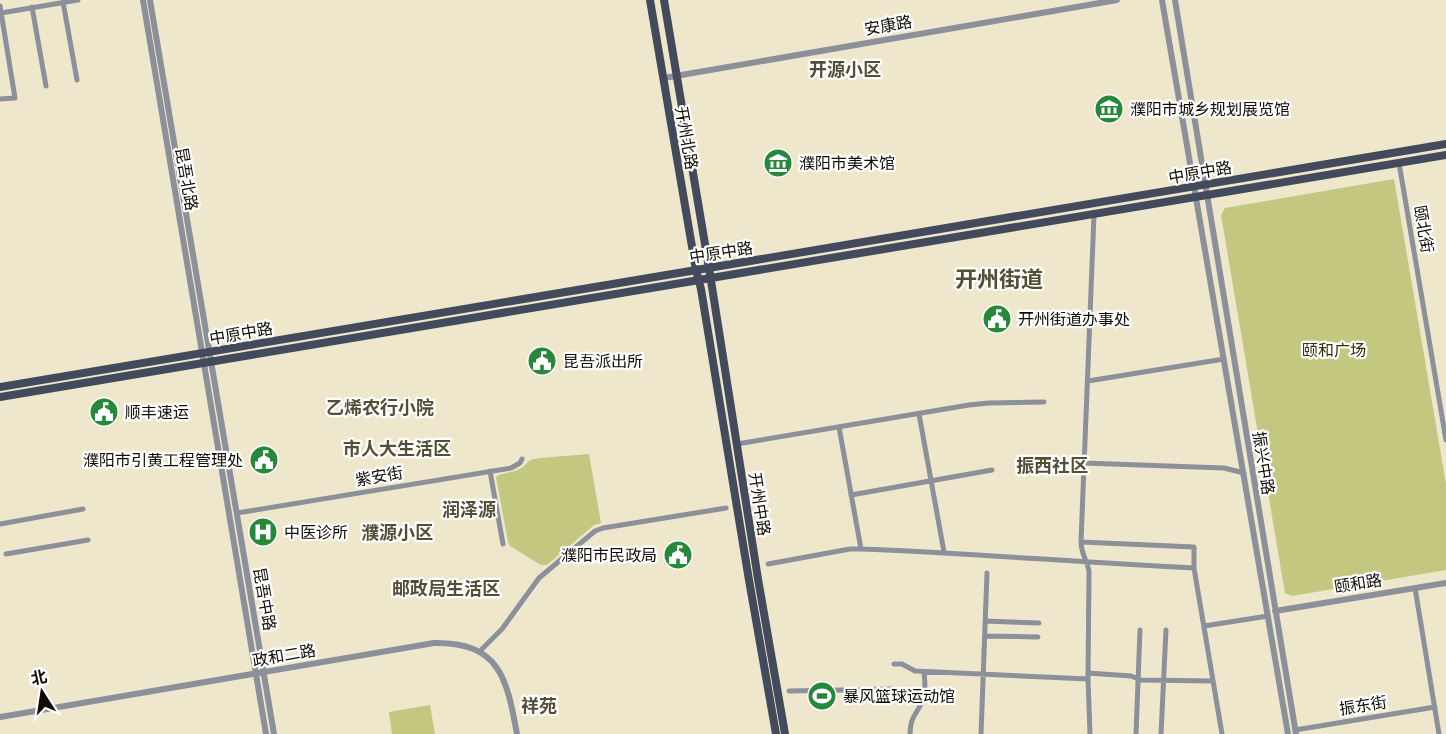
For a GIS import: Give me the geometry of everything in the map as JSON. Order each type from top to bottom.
[{"type":"main road","name":"开州北路","points":[[651,0],[698,280]]},
{"type":"main road","name":"开州北路","points":[[664,0],[711,279]]},
{"type":"main road","name":"中原中路","points":[[0,387],[1446,144]]},
{"type":"main road","name":"中原中路","points":[[0,397],[1446,155]]},
{"type":"main road","name":"开州中路","points":[[711,279],[785,734]]},
{"type":"main road","name":"开州中路","points":[[698,280],[702,289],[776,734]]},
{"type":"street","points":[[0,99],[15,98],[1,9],[78,0]]},
{"type":"street","name":"昆吾北路","points":[[143,0],[208,363]]},
{"type":"street","name":"昆吾北路","points":[[150,0],[206,352]]},
{"type":"street","name":"安康路","points":[[664,78],[1117,0]]},
{"type":"street","name":"振兴中路","points":[[1162,0],[1288,734]]},
{"type":"street","name":"振兴中路","points":[[1175,0],[1295,732]]},
{"type":"street","points":[[63,2],[77,80]]},
{"type":"street","points":[[32,7],[46,86]]},
{"type":"street","name":"颐北街","points":[[1399,163],[1446,440]]},
{"type":"street","points":[[1090,734],[1089,571],[1081,549],[1081,542],[1094,215]]},
{"type":"street","points":[[1088,381],[1224,358]]},
{"type":"street","name":"昆吾中路","points":[[208,363],[237,513],[260,673],[266,734]]},
{"type":"street","name":"昆吾中路","points":[[208,363],[260,673],[274,734]]},
{"type":"street","points":[[737,444],[989,403],[1044,402]]},
{"type":"street","points":[[919,414],[944,552]]},
{"type":"street","points":[[840,427],[861,549]]},
{"type":"street","name":"紫安街","points":[[237,513],[511,468],[520,463],[522,459]]},
{"type":"street","points":[[1084,463],[1224,468],[1244,473]]},
{"type":"street","points":[[851,495],[992,470]]},
{"type":"street","points":[[490,471],[503,544]]},
{"type":"street","points":[[479,652],[502,629],[539,578],[595,531],[726,508]]},
{"type":"street","points":[[0,524],[83,510]]},
{"type":"street","points":[[6,554],[88,540]]},
{"type":"street","points":[[1081,542],[1194,547],[1194,568],[1222,734]]},
{"type":"street","points":[[768,564],[861,549],[1194,568]]},
{"type":"street","points":[[981,734],[987,573]]},
{"type":"street","name":"颐和路","points":[[1275,611],[1446,583]]},
{"type":"street","points":[[1415,588],[1439,734]]},
{"type":"street","points":[[1204,626],[1268,616]]},
{"type":"street","points":[[986,621],[1039,623]]},
{"type":"street","points":[[1136,734],[1140,630]]},
{"type":"street","points":[[1161,734],[1166,630]]},
{"type":"street","points":[[985,636],[1038,637]]},
{"type":"street","name":"政和二路","points":[[0,717],[434,643],[451,643],[479,652],[490,660],[504,678],[517,734]]},
{"type":"street","points":[[894,664],[902,664],[915,671],[924,672],[1131,676],[1164,681],[1213,681]]},
{"type":"street","points":[[910,734],[912,716],[925,693],[924,672]]},
{"type":"street","points":[[789,691],[893,689]]},
{"type":"street","name":"振东街","points":[[1295,732],[1435,707]]},
{"type":"green space","name":"颐和广场","points":[[1394,179],[1446,484],[1446,570],[1292,596],[1285,593],[1221,215],[1225,208]]},
{"type":"green space","points":[[589,454],[601,523],[594,525],[547,565],[541,565],[510,546],[496,477],[518,470],[530,460]]},
{"type":"green space","points":[[430,705],[435,734],[392,734],[389,712]]},
{"type":"place","name":"濮阳市城乡规划展览馆","points":[[1109,109]]},
{"type":"place","name":"濮阳市美术馆","points":[[778,163]]},
{"type":"place","name":"开州街道办事处","points":[[997,319]]},
{"type":"place","name":"昆吾派出所","points":[[542,361]]},
{"type":"place","name":"顺丰速运","points":[[104,412]]},
{"type":"place","name":"濮阳市引黄工程管理处","points":[[264,460]]},
{"type":"place","name":"中医诊所","points":[[263,532]]},
{"type":"place","name":"濮阳市民政局","points":[[678,555]]},
{"type":"place","name":"暴风篮球运动馆","points":[[822,696]]},
{"type":"district","name":"开源小区","points":[[845,70]]},
{"type":"district","name":"开州街道","points":[[999,279]]},
{"type":"district","name":"乙烯农行小院","points":[[380,408]]},
{"type":"district","name":"市人大生活区","points":[[397,449]]},
{"type":"district","name":"振西社区","points":[[1052,466]]},
{"type":"district","name":"润泽源","points":[[469,510]]},
{"type":"district","name":"濮源小区","points":[[397,533]]},
{"type":"district","name":"邮政局生活区","points":[[446,589]]},
{"type":"district","name":"祥苑","points":[[539,706]]}]
